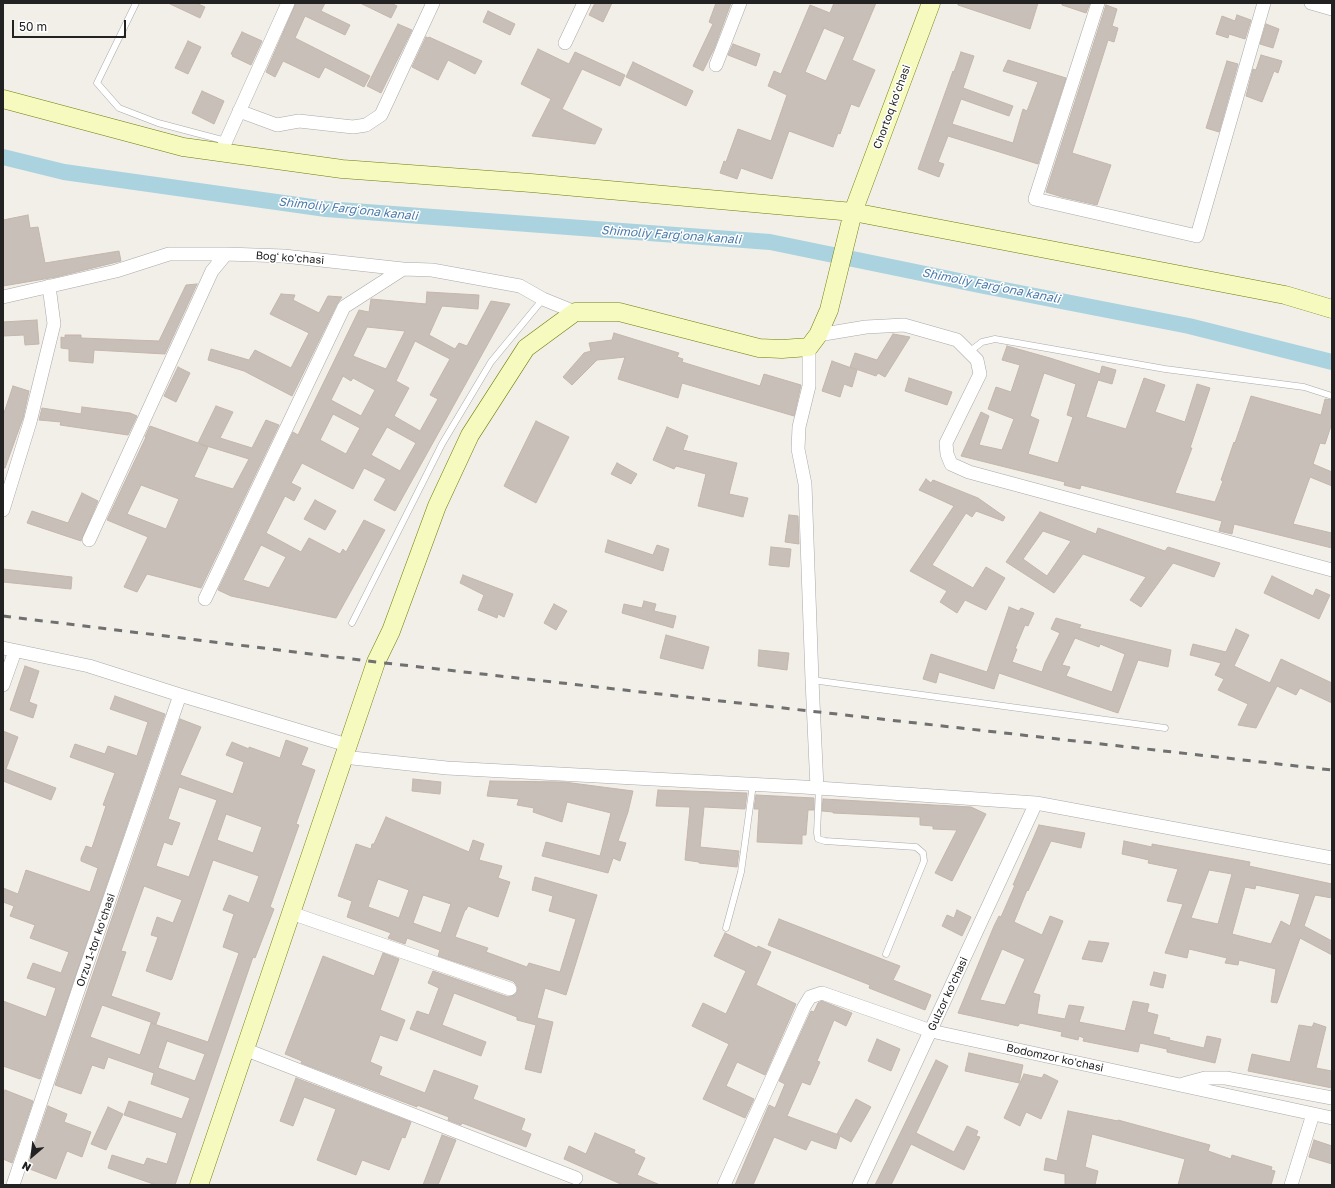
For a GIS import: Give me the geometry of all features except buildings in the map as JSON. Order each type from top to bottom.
[{"type":"main road","name":"Chortoq koʻchasi","points":[[813,341],[829,310],[853,212],[931,3]]},
{"type":"main road","points":[[3,99],[183,147],[223,146],[342,169],[531,183],[853,212],[1284,295],[1332,308]]},
{"type":"main road","points":[[199,1185],[376,662],[390,631],[437,506],[470,435],[526,348],[575,312],[619,312],[759,348],[782,349],[813,341]]},
{"type":"street","points":[[223,146],[288,3]]},
{"type":"street","points":[[239,111],[277,125],[299,121],[353,127],[366,125],[381,115],[433,3]]},
{"type":"street","points":[[565,43],[584,3]]},
{"type":"street","points":[[716,65],[740,3]]},
{"type":"street","points":[[1098,3],[1035,199],[1197,236],[1264,3]]},
{"type":"street","points":[[1310,3],[1332,9]]},
{"type":"street","name":"Bogʻ koʻchasi","points":[[3,298],[116,270],[169,254],[226,254],[284,256],[403,269],[432,270],[520,286],[543,299],[575,312]]},
{"type":"street","points":[[89,540],[212,271],[226,254]]},
{"type":"street","points":[[205,598],[344,307],[403,269]]},
{"type":"street","points":[[3,510],[30,422],[54,324],[49,286]]},
{"type":"street","points":[[818,788],[812,680],[805,484],[798,449],[799,427],[809,386],[813,341],[866,327],[904,325],[957,340],[978,360],[980,374],[946,443],[947,454],[951,464],[969,472],[1332,570]]},
{"type":"street","points":[[3,685],[9,650],[88,666],[180,695],[345,751],[447,768],[753,784],[1036,803],[1332,858]]},
{"type":"street","name":"Orzu 1-tor koʻchasi","points":[[13,1185],[180,695]]},
{"type":"street","name":"Gulzor koʻchasi","points":[[859,1185],[1036,803]]},
{"type":"street","points":[[291,913],[510,989]]},
{"type":"street","name":"Bodomzor koʻchasi","points":[[724,1185],[804,1007],[810,997],[822,993],[931,1031],[1332,1118]]},
{"type":"street","points":[[244,1049],[576,1178]]},
{"type":"street","name":"Bodomzor koʻchasi","points":[[1180,1085],[1205,1078],[1226,1078],[1332,1098]]},
{"type":"street","points":[[1291,1185],[1312,1114]]},
{"type":"lane","points":[[136,3],[97,83],[119,108],[223,146]]},
{"type":"lane","points":[[352,623],[446,437],[491,362],[543,299]]},
{"type":"lane","points":[[969,352],[982,342],[995,339],[1165,369],[1304,387],[1332,396]]},
{"type":"lane","points":[[812,680],[1165,728]]},
{"type":"lane","points":[[726,928],[741,872],[753,784]]},
{"type":"lane","points":[[818,788],[818,839],[825,841],[916,847],[923,853],[924,861],[886,954]]},
{"type":"waterway","name":"Shimoliy Fargʻona kanali","points":[[3,157],[64,172],[326,209],[770,242],[1189,326],[1332,362]]},
{"type":"railway","points":[[3,616],[376,662],[1332,770]]}]
